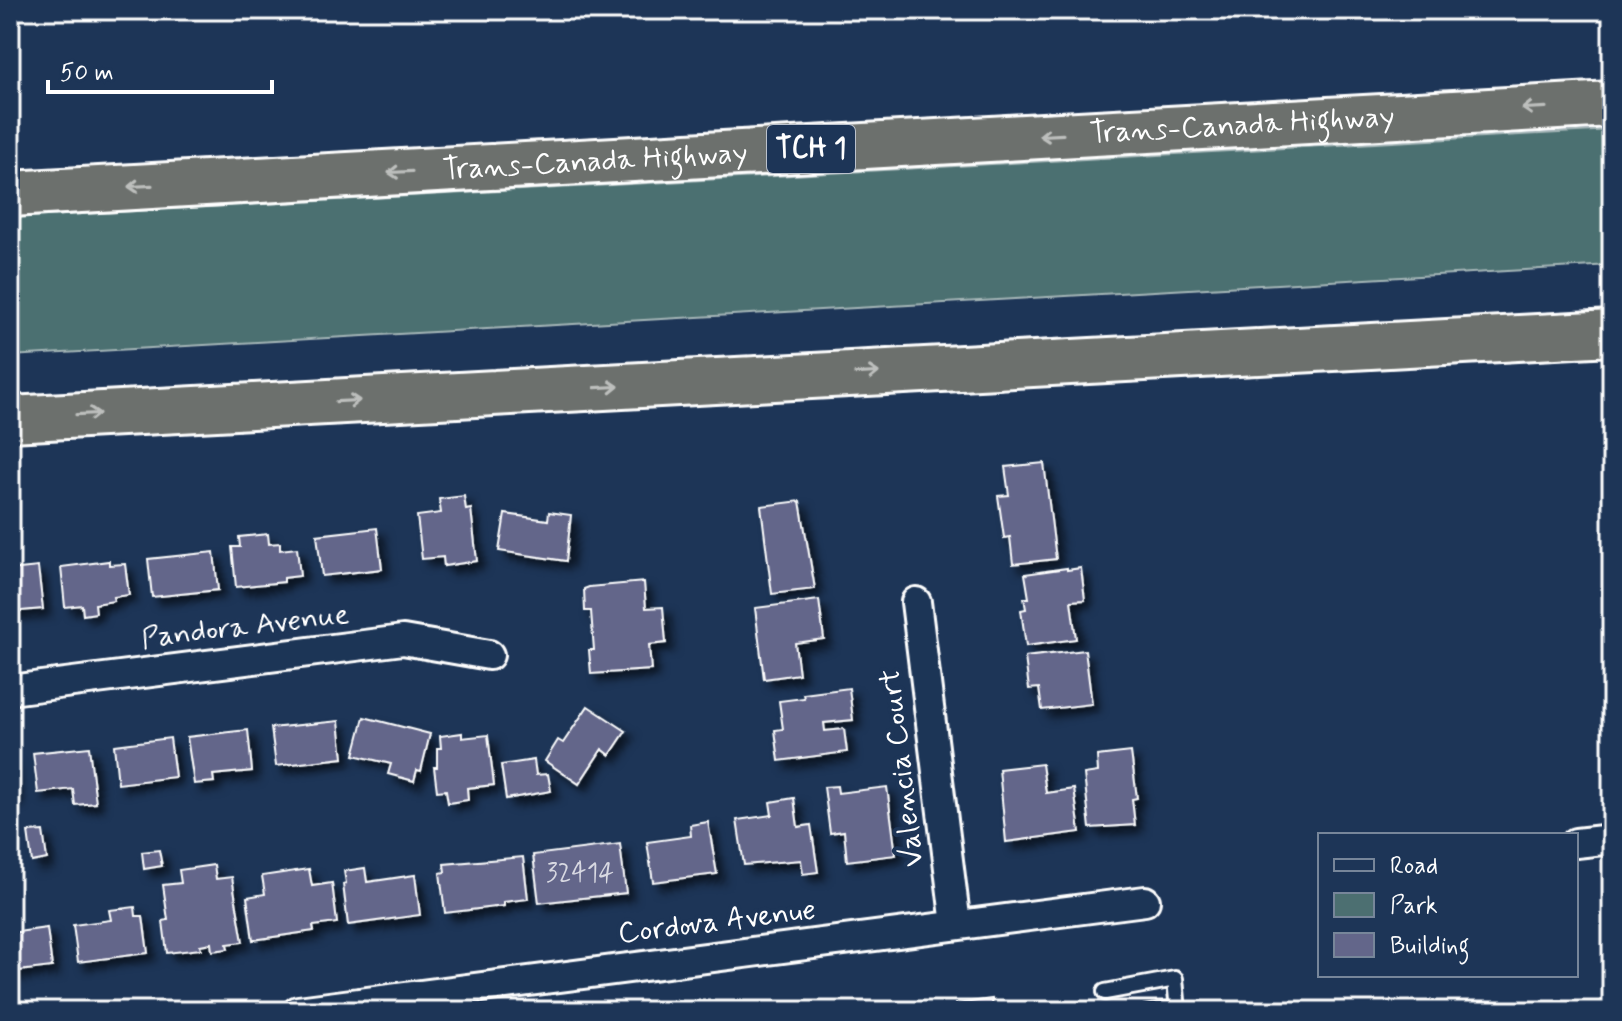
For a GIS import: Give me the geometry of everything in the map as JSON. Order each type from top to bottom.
[{"type":"highway","name":"Trans-Canada Highway","points":[[10,194],[1612,104]]},
{"type":"highway","points":[[10,419],[1612,333]]},
{"type":"street","name":"Valencia Court","points":[[916,602],[956,925]]},
{"type":"street","name":"Pandora Avenue","points":[[10,690],[403,640],[489,655]]},
{"type":"street","points":[[1578,843],[1612,839]]},
{"type":"street","name":"Cordova Avenue","points":[[298,1011],[1145,901]]},
{"type":"lane","points":[[1105,992],[1175,979],[1178,1011]]},
{"type":"green space","points":[[1612,130],[1612,265],[10,356],[10,218]]},
{"type":"building","points":[[1044,463],[1056,559],[1013,564],[1010,537],[1004,538],[998,496],[1009,495],[1005,467]]},
{"type":"building","points":[[464,496],[466,510],[471,509],[477,561],[444,566],[443,557],[422,559],[417,516],[441,513],[439,499]]},
{"type":"building","points":[[800,501],[815,589],[772,594],[761,506]]},
{"type":"building","points":[[549,512],[571,515],[566,561],[499,551],[505,514],[548,520]]},
{"type":"building","points":[[377,528],[382,569],[322,576],[317,535]]},
{"type":"building","points":[[268,534],[269,544],[280,543],[280,550],[297,548],[300,576],[284,578],[284,582],[236,587],[232,547],[240,547],[239,537]]},
{"type":"building","points":[[214,552],[218,590],[152,597],[148,559]]},
{"type":"building","points":[[109,561],[109,565],[125,564],[129,595],[95,604],[96,613],[83,615],[82,605],[65,607],[61,567]]},
{"type":"building","points":[[38,567],[43,609],[10,612],[10,570]]},
{"type":"building","points":[[1081,568],[1085,600],[1071,601],[1076,639],[1026,646],[1021,610],[1026,609],[1024,598],[1029,598],[1025,574]]},
{"type":"building","points":[[644,582],[646,608],[663,607],[666,643],[649,645],[651,670],[591,674],[589,650],[594,650],[591,611],[585,611],[584,589]]},
{"type":"building","points":[[819,600],[824,639],[795,643],[799,674],[764,679],[755,608]]},
{"type":"building","points":[[1085,650],[1092,704],[1042,710],[1039,688],[1029,689],[1025,657]]},
{"type":"building","points":[[849,688],[853,720],[824,723],[825,731],[844,729],[847,752],[779,761],[775,730],[783,729],[779,701],[804,698],[803,694]]},
{"type":"building","points":[[588,706],[626,731],[610,755],[602,749],[579,784],[545,761],[558,740],[563,743]]},
{"type":"building","points":[[364,717],[430,734],[421,771],[417,770],[414,781],[388,774],[391,764],[354,755]]},
{"type":"building","points":[[339,721],[343,758],[276,766],[271,728]]},
{"type":"building","points":[[248,730],[252,771],[213,775],[214,782],[194,784],[187,737]]},
{"type":"building","points":[[462,733],[462,738],[488,735],[494,785],[467,788],[468,800],[448,803],[446,790],[437,791],[434,767],[437,767],[437,748],[441,748],[440,736]]},
{"type":"building","points":[[170,738],[175,777],[118,784],[114,745]]},
{"type":"building","points":[[89,747],[96,803],[75,805],[73,789],[38,793],[33,753]]},
{"type":"building","points":[[1131,752],[1137,798],[1132,799],[1135,825],[1090,828],[1084,774],[1098,772],[1097,756]]},
{"type":"building","points":[[10,756],[16,798],[10,798]]},
{"type":"building","points":[[534,760],[536,775],[548,774],[551,791],[506,799],[501,765]]},
{"type":"building","points":[[1042,764],[1046,793],[1074,789],[1080,832],[1006,842],[999,769]]},
{"type":"building","points":[[837,786],[838,793],[887,787],[896,855],[847,861],[844,831],[830,833],[824,787]]},
{"type":"building","points":[[794,798],[798,827],[811,825],[818,872],[803,874],[801,860],[744,865],[737,820],[772,815],[770,802]]},
{"type":"building","points":[[708,822],[717,874],[653,882],[647,842],[691,836],[690,825]]},
{"type":"building","points":[[43,831],[47,859],[32,862],[28,832]]},
{"type":"building","points":[[620,844],[626,893],[539,903],[533,855]]},
{"type":"building","points":[[159,850],[162,866],[144,869],[142,852]]},
{"type":"building","points":[[523,857],[528,899],[504,902],[504,906],[445,913],[440,873],[445,872],[444,864]]},
{"type":"building","points":[[214,865],[216,879],[232,877],[243,942],[227,944],[228,949],[212,951],[211,943],[200,945],[201,949],[167,953],[163,921],[168,920],[163,885],[181,883],[179,870]]},
{"type":"building","points":[[365,868],[367,882],[415,875],[420,915],[348,925],[344,871]]},
{"type":"building","points":[[309,869],[312,886],[332,883],[337,923],[313,926],[314,931],[253,940],[247,897],[265,894],[262,876]]},
{"type":"building","points":[[135,907],[136,916],[143,916],[148,953],[78,962],[73,925],[111,920],[109,910]]},
{"type":"building","points":[[47,928],[52,967],[10,972],[10,933]]},
{"type":"building","points":[[992,999],[993,1011],[957,1011],[956,1004]]},
{"type":"building","points":[[1168,1001],[1169,1011],[1131,1011],[1145,1009],[1144,1005]]}]
